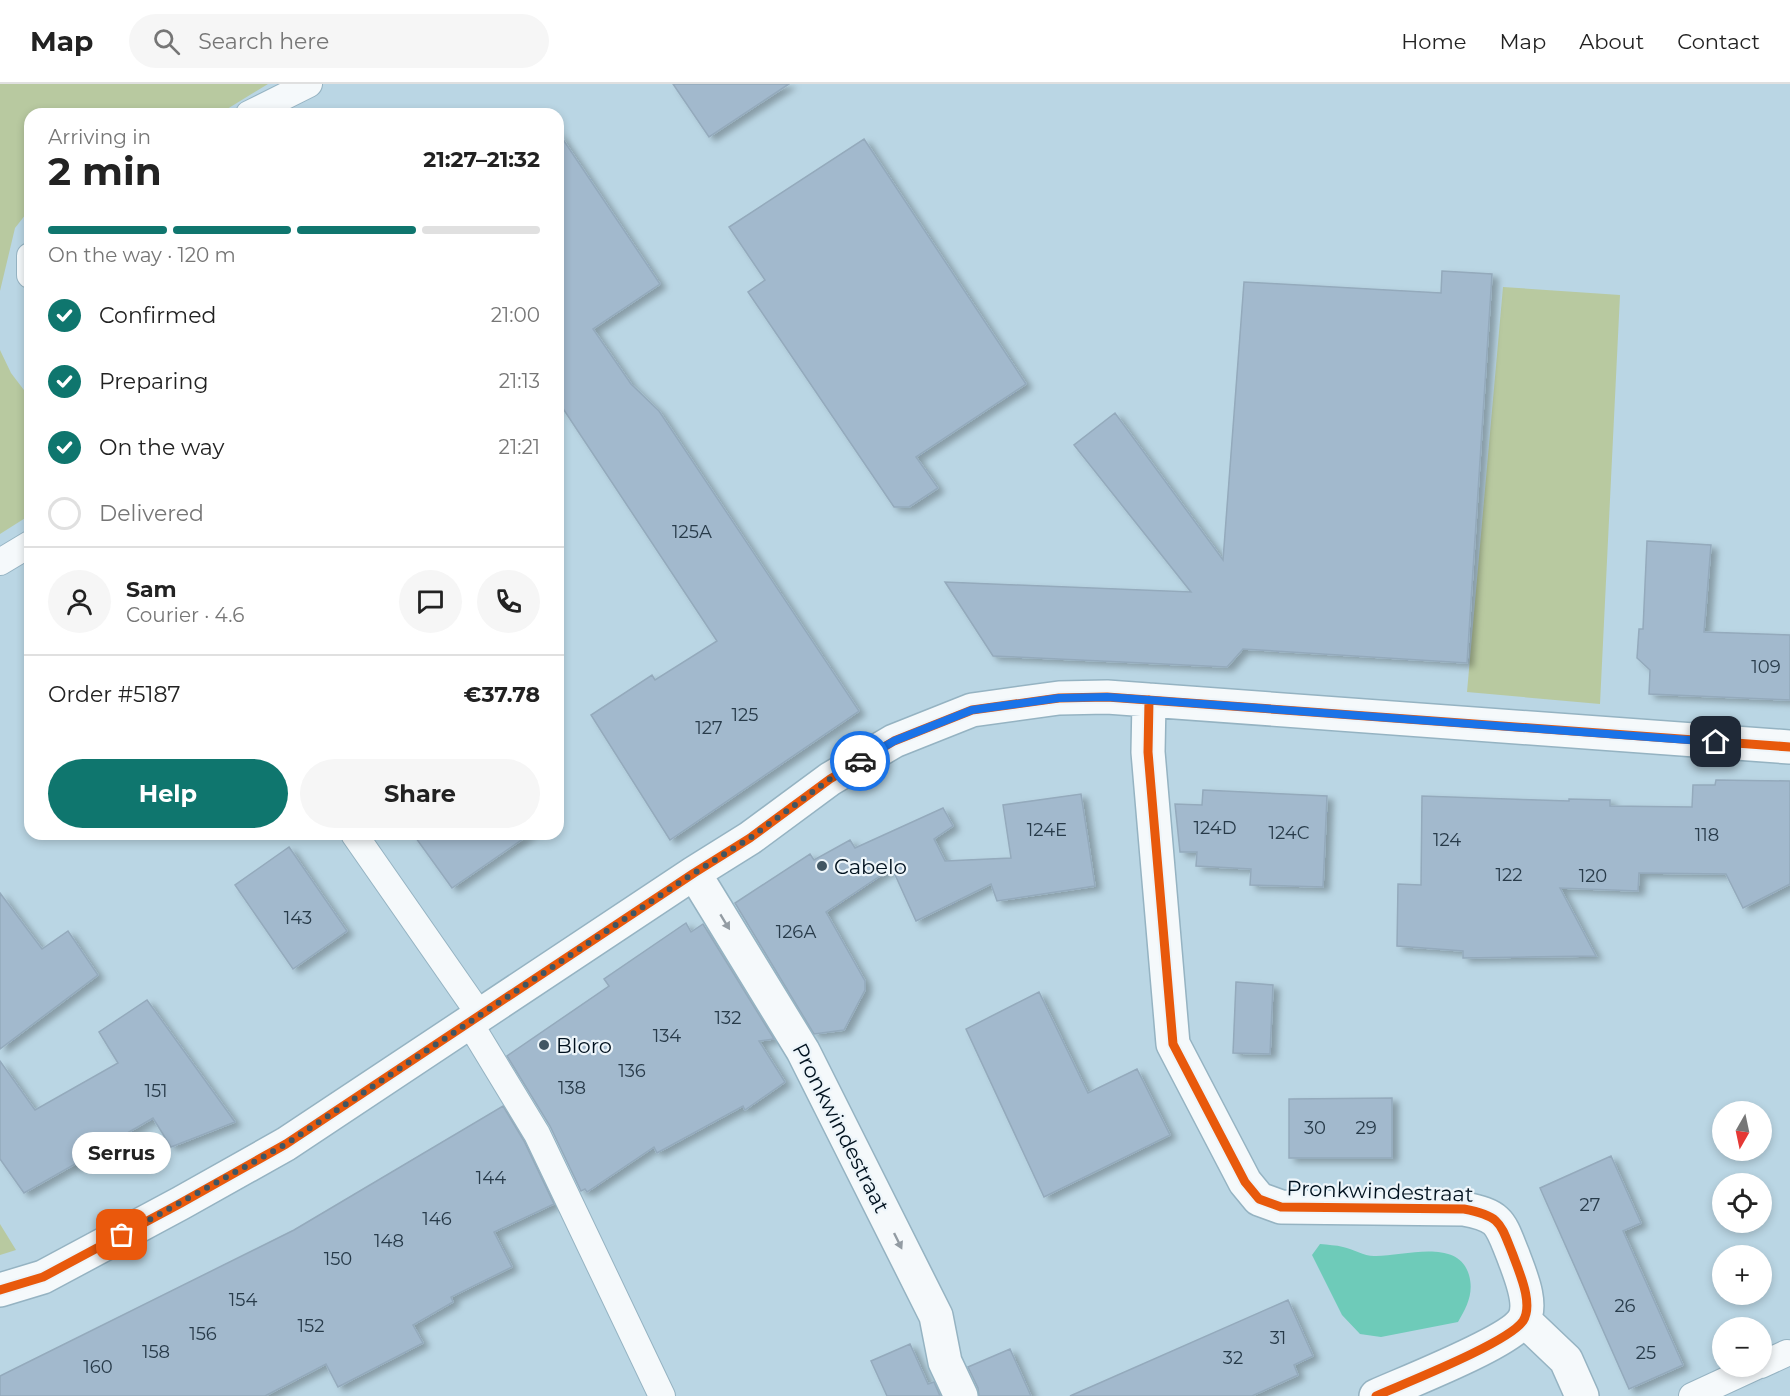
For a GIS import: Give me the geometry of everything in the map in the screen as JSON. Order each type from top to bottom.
[{"type":"street","points":[[0,1290],[42,1277],[277,1150],[750,838],[830,779],[894,741],[972,710],[1059,698],[1107,697],[1790,747]]},
{"type":"street","name":"Pronkwindestraat","points":[[1149,700],[1148,752],[1173,1044],[1245,1182],[1259,1199],[1281,1207],[1464,1209],[1484,1213],[1501,1224],[1527,1293],[1524,1320]]},
{"type":"street","name":"Pronkwindestraat","points":[[694,873],[803,1051],[936,1316],[945,1362],[961,1396]]},
{"type":"street","points":[[1376,1396],[1486,1347],[1511,1333],[1524,1320],[1566,1360],[1582,1396]]},
{"type":"lane","points":[[261,108],[309,84]]},
{"type":"lane","points":[[0,562],[24,548]]},
{"type":"lane","points":[[358,840],[475,1019],[537,1134],[662,1396]]},
{"type":"lane","points":[[1772,1360],[1787,1353]]},
{"type":"lane","points":[[1692,1396],[1734,1377]]},
{"type":"shaded area","points":[[0,84],[268,84],[229,108],[24,108],[24,217],[15,228],[0,291]]},
{"type":"shaded area","points":[[1503,287],[1620,295],[1600,704],[1467,692]]},
{"type":"shaded area","points":[[0,350],[11,373],[24,390],[24,519],[0,534]]},
{"type":"shaded area","points":[[0,1224],[16,1250],[0,1255]]},
{"type":"shaded area","points":[[1320,1244],[1340,1246],[1370,1256],[1428,1252],[1453,1256],[1463,1263],[1469,1275],[1471,1288],[1467,1305],[1458,1322],[1381,1337],[1360,1334],[1342,1315],[1312,1255]]},
{"type":"building","points":[[673,84],[789,84],[709,137]]},
{"type":"building","points":[[864,139],[1026,384],[916,457],[938,488],[909,507],[894,507],[748,292],[765,280],[729,227]]},
{"type":"building","points":[[564,141],[660,284],[593,329],[631,384],[659,411],[859,711],[670,840],[591,715],[652,675],[655,680],[717,641],[564,410]]},
{"type":"building","points":[[1442,271],[1492,274],[1467,663],[1243,649],[1227,667],[993,656],[945,582],[1191,592],[1074,445],[1115,413],[1223,560],[1244,282],[1441,293]]},
{"type":"building","points":[[1647,541],[1711,545],[1704,632],[1790,635],[1790,700],[1649,694],[1650,670],[1637,658],[1639,629],[1643,629]]},
{"type":"building","points":[[1716,780],[1790,781],[1790,884],[1743,908],[1726,874],[1639,873],[1638,891],[1560,888],[1596,956],[1463,958],[1463,951],[1397,946],[1398,884],[1421,885],[1422,796],[1569,801],[1569,799],[1610,800],[1610,806],[1692,807],[1693,785],[1715,785]]},
{"type":"building","points":[[1203,790],[1327,796],[1323,887],[1250,885],[1251,869],[1196,866],[1197,852],[1180,852],[1175,804],[1202,805]]},
{"type":"building","points":[[1081,794],[1095,886],[997,901],[991,884],[916,921],[892,868],[826,912],[865,981],[865,990],[844,1030],[814,1034],[735,903],[810,854],[814,860],[850,840],[855,848],[943,808],[953,826],[934,839],[945,861],[1011,858],[1003,805]]},
{"type":"building","points":[[417,840],[521,840],[452,888]]},
{"type":"building","points":[[289,847],[347,931],[293,969],[235,885]]},
{"type":"building","points":[[0,893],[42,949],[68,931],[98,975],[0,1049]]},
{"type":"building","points":[[686,923],[691,932],[703,924],[774,1039],[759,1041],[785,1082],[745,1110],[743,1106],[657,1153],[654,1147],[587,1192],[585,1189],[581,1191],[550,1126],[507,1056],[609,986],[604,979]]},
{"type":"building","points":[[1236,982],[1273,985],[1270,1054],[1233,1053]]},
{"type":"building","points":[[1039,992],[1088,1093],[1137,1069],[1170,1135],[1044,1197],[966,1029]]},
{"type":"building","points":[[147,1000],[235,1122],[171,1147],[153,1118],[96,1151],[94,1157],[80,1165],[75,1164],[24,1193],[0,1159],[0,1061],[35,1110],[118,1063],[99,1032]]},
{"type":"building","points":[[1392,1098],[1392,1158],[1289,1158],[1289,1099]]},
{"type":"building","points":[[503,1106],[524,1141],[554,1204],[494,1232],[512,1267],[451,1297],[453,1302],[413,1325],[423,1343],[338,1387],[326,1364],[265,1396],[0,1396],[0,1376],[294,1230]]},
{"type":"building","points":[[1611,1156],[1641,1223],[1623,1231],[1683,1365],[1629,1389],[1540,1188]]},
{"type":"building","points":[[1288,1300],[1313,1356],[1294,1365],[1298,1375],[1252,1396],[1070,1396]]},
{"type":"building","points":[[910,1344],[928,1384],[934,1382],[940,1396],[887,1396],[871,1361]]},
{"type":"building","points":[[1010,1349],[1031,1396],[979,1396],[978,1388],[968,1367]]},
{"type":"cycle path","points":[[0,1290],[43,1277],[286,1144],[750,838],[830,779],[894,741],[972,710],[1059,698],[1107,697],[1790,747]]},
{"type":"cycle path","points":[[1149,700],[1148,752],[1173,1044],[1245,1182],[1259,1199],[1281,1207],[1464,1209],[1485,1215],[1492,1218],[1502,1228],[1522,1279],[1526,1297],[1526,1314],[1514,1330],[1478,1351],[1376,1396]]},
{"type":"way so far","points":[[122,1235],[286,1144],[750,838],[830,779],[860,761]]},
{"type":"place","name":"Cabelo","points":[[822,866]]},
{"type":"place","name":"Bloro","points":[[544,1045]]},
{"type":"place","name":"Serrus","points":[[122,1235]]},
{"type":"route","points":[[860,761],[894,741],[972,710],[1059,698],[1107,697],[1716,742]]}]
